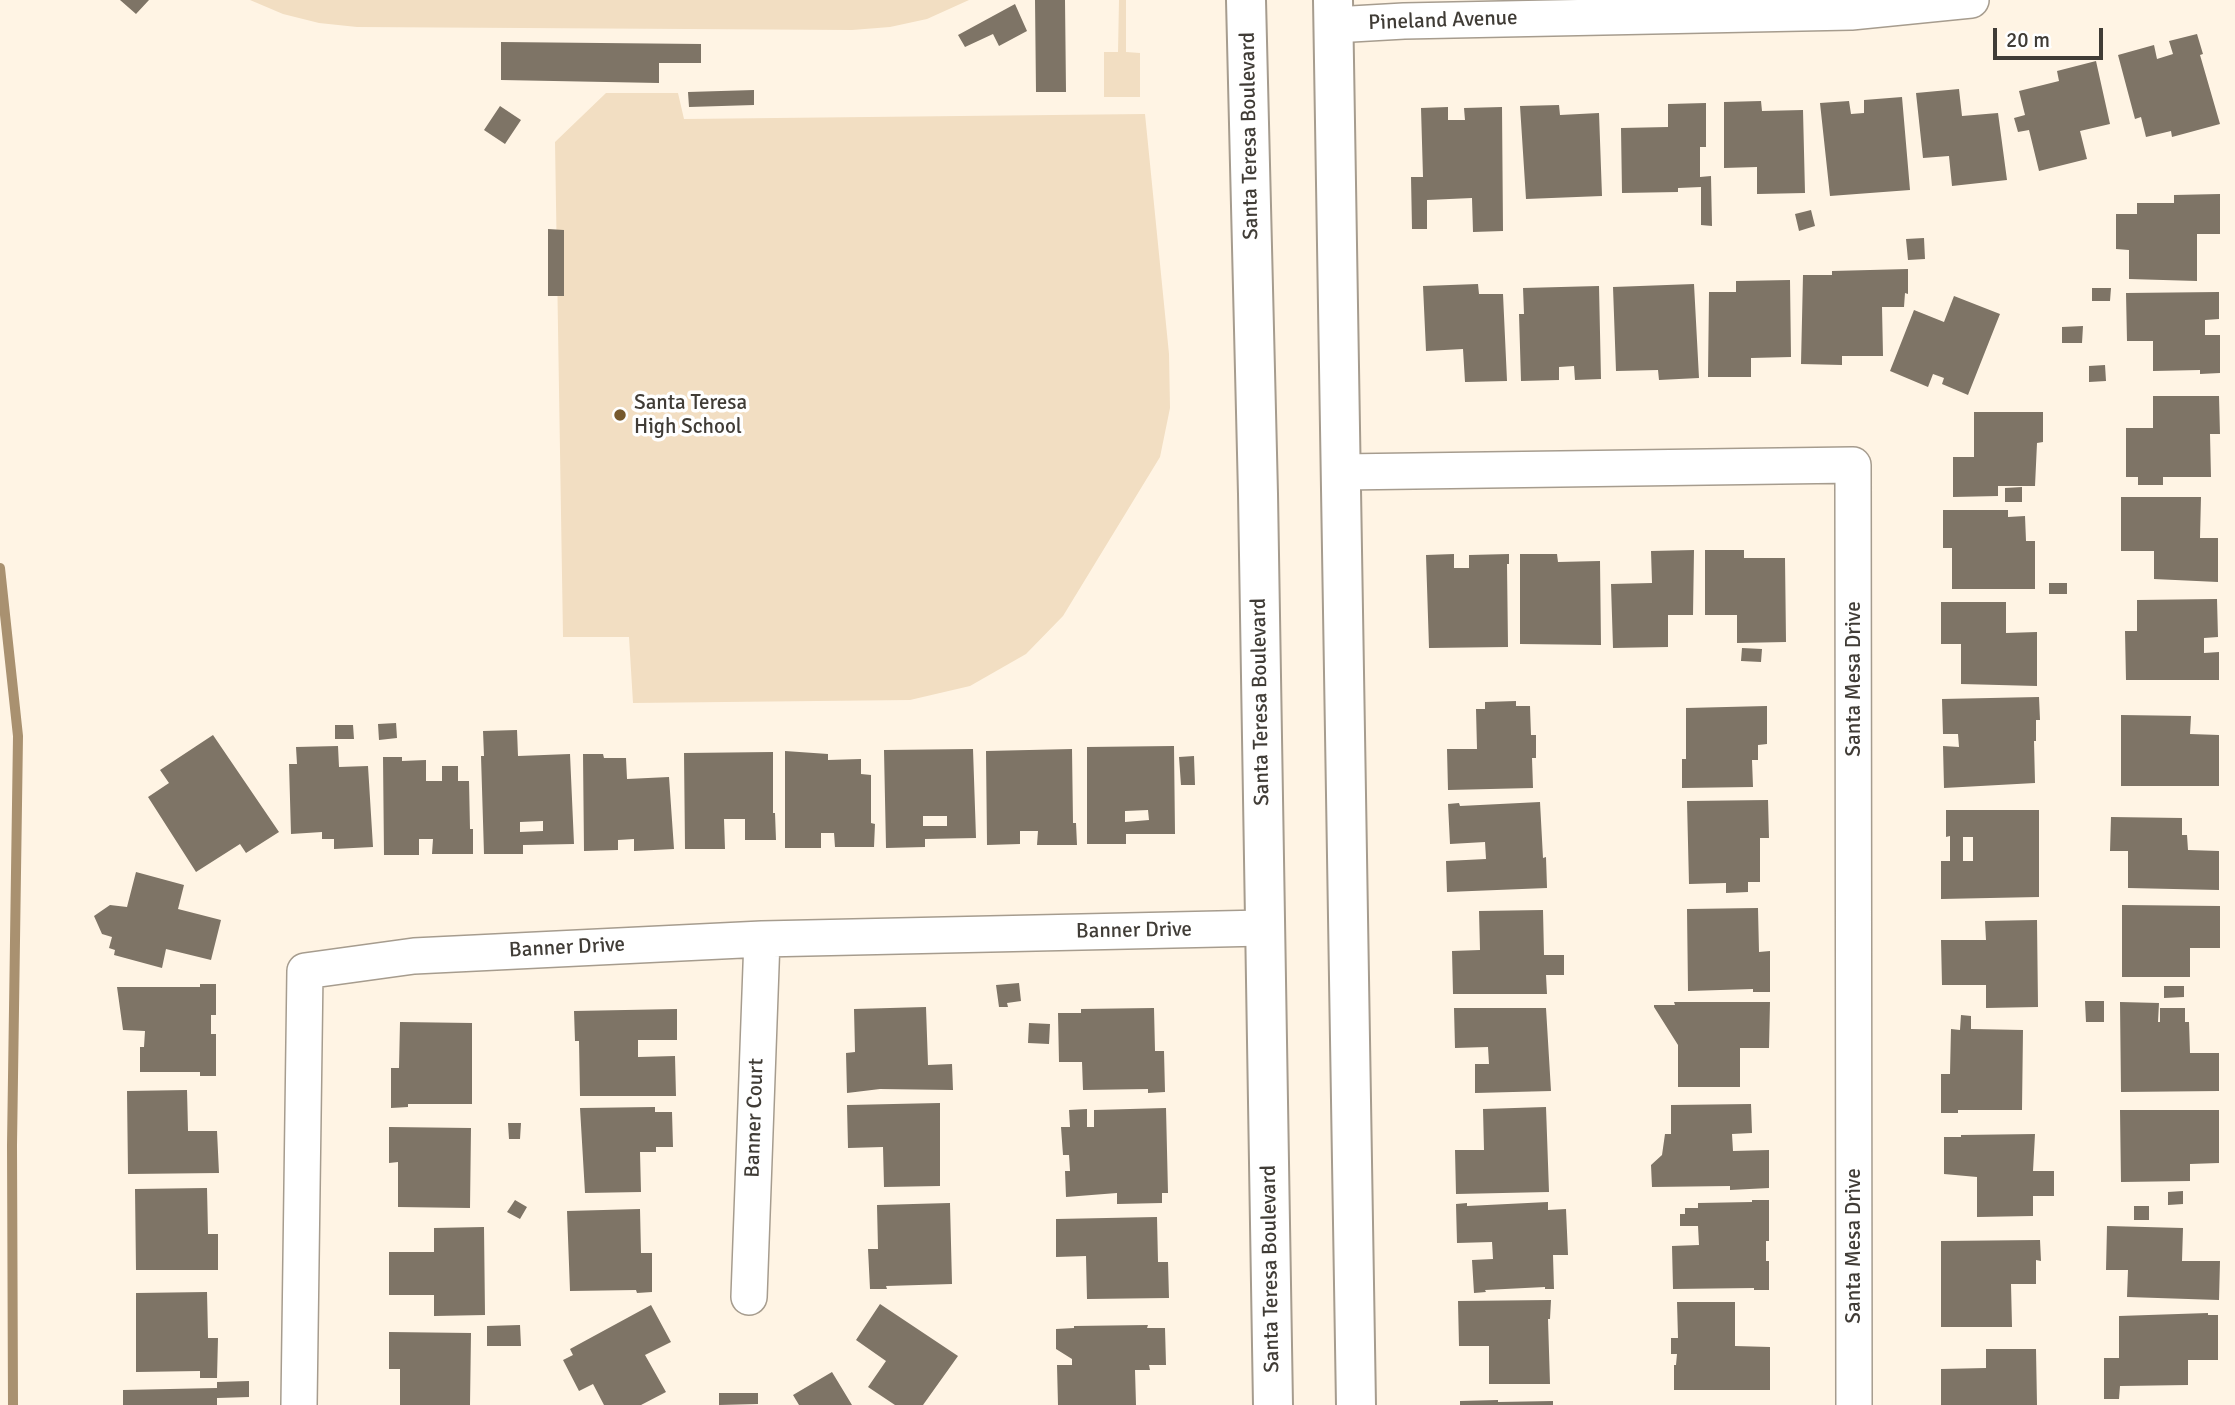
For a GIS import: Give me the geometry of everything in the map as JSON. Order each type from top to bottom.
[{"type":"main road","name":"Santa Teresa Boulevard","points":[[1246,0],[1273,1405]]},
{"type":"main road","points":[[1333,13],[1356,1405]]},
{"type":"street","name":"Pineland Avenue","points":[[1333,13],[1404,21],[1851,12],[1971,0]]},
{"type":"street","name":"Santa Mesa Drive","points":[[1341,472],[1853,465],[1854,1405]]},
{"type":"street","name":"Banner Drive","points":[[299,1405],[304,971],[414,956],[762,939],[1264,928]]},
{"type":"street","name":"Banner Court","points":[[748,1297],[762,939]]},
{"type":"shaded area","points":[[250,0],[969,0],[927,19],[890,27],[852,30],[357,27],[319,23],[283,14]]},
{"type":"shaded area","points":[[1119,0],[1126,0],[1126,52],[1140,53],[1140,97],[1104,97],[1104,52],[1118,52]]},
{"type":"shaded area","points":[[606,93],[678,93],[684,119],[1145,114],[1169,354],[1170,408],[1160,457],[1063,616],[1026,654],[970,686],[910,700],[633,703],[629,637],[563,637],[555,142]]},
{"type":"building","points":[[120,0],[149,0],[136,14]]},
{"type":"building","points":[[1035,0],[1065,0],[1066,92],[1036,92]]},
{"type":"building","points":[[1015,4],[1027,31],[999,46],[993,34],[965,47],[958,35]]},
{"type":"building","points":[[2197,34],[2203,54],[2200,55],[2220,124],[2172,137],[2171,131],[2146,137],[2141,117],[2135,119],[2118,55],[2154,45],[2157,59],[2173,54],[2169,41]]},
{"type":"building","points":[[501,42],[701,44],[701,63],[659,63],[659,83],[501,80]]},
{"type":"building","points":[[2096,61],[2110,124],[2080,131],[2087,159],[2039,171],[2029,130],[2018,132],[2014,118],[2025,115],[2019,91],[2059,81],[2057,71]]},
{"type":"building","points":[[1959,89],[1962,116],[1998,113],[2007,180],[1952,186],[1949,156],[1923,158],[1916,93]]},
{"type":"building","points":[[754,90],[754,105],[689,107],[688,92]]},
{"type":"building","points":[[1902,97],[1910,190],[1830,196],[1820,103],[1849,101],[1851,114],[1864,113],[1864,100]]},
{"type":"building","points":[[1761,101],[1762,111],[1803,110],[1805,193],[1757,194],[1757,167],[1724,168],[1724,102]]},
{"type":"building","points":[[1706,103],[1706,147],[1700,147],[1700,177],[1711,176],[1712,226],[1701,225],[1701,187],[1678,188],[1678,192],[1622,193],[1621,128],[1668,127],[1668,104]]},
{"type":"building","points":[[1559,105],[1560,115],[1599,113],[1602,196],[1526,199],[1520,106]]},
{"type":"building","points":[[500,106],[521,120],[505,144],[484,130]]},
{"type":"building","points":[[1448,107],[1448,120],[1465,120],[1464,108],[1502,107],[1503,231],[1473,232],[1472,198],[1427,200],[1427,229],[1412,229],[1411,177],[1423,177],[1421,108]]},
{"type":"building","points":[[2220,194],[2220,234],[2197,234],[2197,281],[2129,279],[2129,250],[2116,249],[2116,214],[2137,214],[2137,203],[2174,203],[2174,195]]},
{"type":"building","points":[[1811,210],[1815,226],[1799,231],[1795,214]]},
{"type":"building","points":[[548,229],[564,230],[564,296],[548,296]]},
{"type":"building","points":[[1924,238],[1925,259],[1908,260],[1906,239]]},
{"type":"building","points":[[1908,269],[1908,294],[1905,293],[1904,307],[1882,307],[1883,356],[1842,356],[1842,365],[1801,364],[1803,275],[1832,275],[1832,271]]},
{"type":"building","points":[[1790,280],[1791,357],[1751,358],[1751,377],[1708,377],[1709,292],[1736,292],[1736,281]]},
{"type":"building","points":[[1478,284],[1479,294],[1503,294],[1507,381],[1465,382],[1463,349],[1426,351],[1423,286]]},
{"type":"building","points":[[1694,284],[1699,378],[1659,380],[1658,370],[1616,371],[1613,287]]},
{"type":"building","points":[[1599,286],[1601,379],[1575,380],[1574,366],[1559,367],[1559,380],[1521,381],[1519,314],[1524,314],[1523,288]]},
{"type":"building","points":[[2092,288],[2111,288],[2110,301],[2092,301]]},
{"type":"building","points":[[2219,292],[2219,319],[2205,320],[2205,335],[2220,335],[2220,373],[2200,374],[2200,370],[2153,371],[2153,341],[2127,341],[2126,293]]},
{"type":"building","points":[[1954,296],[2000,314],[1968,395],[1942,384],[1944,378],[1933,374],[1928,387],[1890,371],[1914,310],[1944,322]]},
{"type":"building","points":[[2083,326],[2082,343],[2062,343],[2062,327]]},
{"type":"building","points":[[2105,365],[2106,381],[2089,382],[2089,366]]},
{"type":"building","points":[[2153,396],[2219,396],[2220,434],[2210,434],[2211,477],[2163,477],[2163,485],[2138,485],[2138,477],[2126,477],[2126,428],[2153,428]]},
{"type":"building","points":[[1974,412],[2043,412],[2043,442],[2037,443],[2035,486],[1998,486],[1998,496],[1953,497],[1953,457],[1974,457]]},
{"type":"building","points":[[2022,487],[2022,502],[2005,502],[2005,488]]},
{"type":"building","points":[[2121,497],[2201,497],[2200,538],[2218,538],[2218,582],[2154,579],[2154,551],[2121,551]]},
{"type":"building","points":[[1943,510],[2008,510],[2008,517],[2025,516],[2026,541],[2035,541],[2035,589],[1952,589],[1952,548],[1943,548]]},
{"type":"building","points":[[1694,550],[1693,615],[1668,615],[1668,647],[1613,648],[1611,584],[1652,583],[1651,551]]},
{"type":"building","points":[[1705,550],[1744,550],[1744,558],[1785,558],[1786,642],[1737,643],[1737,615],[1705,615]]},
{"type":"building","points":[[1454,554],[1454,568],[1469,568],[1469,555],[1509,554],[1508,647],[1429,648],[1426,555]]},
{"type":"building","points":[[1520,554],[1557,554],[1558,562],[1600,561],[1601,645],[1520,644]]},
{"type":"building","points":[[2049,583],[2067,583],[2067,594],[2049,594]]},
{"type":"building","points":[[2217,599],[2218,637],[2204,638],[2204,653],[2219,652],[2219,680],[2126,680],[2125,631],[2137,631],[2137,600]]},
{"type":"building","points":[[1941,602],[2006,602],[2006,633],[2037,632],[2037,686],[1961,684],[1961,644],[1941,644]]},
{"type":"building","points":[[1742,648],[1762,649],[1761,662],[1741,661]]},
{"type":"building","points":[[2039,697],[2040,720],[2036,720],[2034,741],[2035,783],[1944,788],[1943,746],[1959,747],[1958,734],[1943,734],[1942,699]]},
{"type":"building","points":[[1516,701],[1516,706],[1530,706],[1531,735],[1536,735],[1536,758],[1532,758],[1533,788],[1448,790],[1447,749],[1477,749],[1476,709],[1485,709],[1485,702]]},
{"type":"building","points":[[1767,706],[1767,744],[1758,745],[1758,760],[1752,760],[1753,787],[1682,788],[1682,759],[1686,759],[1686,708]]},
{"type":"building","points":[[2121,715],[2191,716],[2190,734],[2219,735],[2219,786],[2121,786]]},
{"type":"building","points":[[396,723],[397,738],[379,740],[378,724]]},
{"type":"building","points":[[335,725],[353,725],[354,739],[335,739]]},
{"type":"building","points":[[517,730],[518,756],[570,754],[574,844],[523,845],[523,854],[484,854],[481,756],[484,756],[483,731]],"holes":[[[543,821],[543,831],[520,832],[520,822]]]},
{"type":"building","points":[[213,735],[279,832],[246,853],[240,844],[196,872],[148,797],[169,783],[160,770]]},
{"type":"building","points":[[338,746],[339,767],[368,766],[373,847],[334,849],[334,839],[322,839],[322,832],[291,834],[289,764],[297,764],[296,747]]},
{"type":"building","points":[[1174,746],[1175,834],[1126,834],[1126,844],[1087,844],[1087,747]],"holes":[[[1148,810],[1149,820],[1125,822],[1125,811]]]},
{"type":"building","points":[[973,749],[976,838],[925,839],[925,847],[886,848],[884,750]],"holes":[[[923,816],[947,816],[947,826],[923,826]]]},
{"type":"building","points":[[1072,749],[1073,823],[1076,823],[1077,845],[1037,845],[1038,831],[1020,831],[1020,844],[987,845],[986,751]]},
{"type":"building","points":[[785,751],[828,754],[828,760],[861,759],[861,774],[871,775],[874,847],[835,847],[834,833],[821,833],[821,848],[785,848]]},
{"type":"building","points":[[773,752],[776,840],[745,840],[745,819],[724,819],[725,849],[685,849],[684,753]]},
{"type":"building","points":[[583,754],[626,758],[627,779],[669,777],[674,849],[634,851],[634,839],[618,840],[618,850],[584,851]]},
{"type":"building","points":[[1194,756],[1195,785],[1181,785],[1179,757]]},
{"type":"building","points":[[383,757],[402,757],[402,761],[426,760],[426,781],[442,781],[442,766],[458,766],[458,781],[469,781],[473,854],[432,854],[433,839],[419,839],[419,855],[384,855]]},
{"type":"building","points":[[1768,800],[1769,838],[1760,838],[1760,882],[1748,882],[1748,892],[1726,893],[1726,883],[1689,884],[1687,801]]},
{"type":"building","points":[[1540,802],[1547,888],[1447,892],[1446,861],[1486,859],[1485,842],[1450,844],[1448,804],[1459,803],[1460,806]]},
{"type":"building","points":[[1946,810],[2039,810],[2039,897],[1941,899],[1941,861],[1950,861],[1950,836],[1946,837]],"holes":[[[1963,837],[1973,837],[1973,861],[1963,861]]]},
{"type":"building","points":[[2111,817],[2182,818],[2182,835],[2187,835],[2188,850],[2219,851],[2219,890],[2128,888],[2128,851],[2110,851]]},
{"type":"building","points":[[136,872],[184,885],[178,909],[221,920],[211,960],[166,949],[162,968],[114,955],[115,950],[109,948],[112,937],[102,934],[94,916],[110,905],[127,907]]},
{"type":"building","points":[[2122,905],[2220,906],[2220,948],[2190,948],[2190,977],[2122,977]]},
{"type":"building","points":[[1758,908],[1759,952],[1770,951],[1770,992],[1753,992],[1753,989],[1688,991],[1687,909]]},
{"type":"building","points":[[1543,910],[1544,955],[1564,955],[1564,975],[1546,975],[1547,994],[1453,994],[1452,951],[1480,950],[1479,911]]},
{"type":"building","points":[[2037,920],[2038,1007],[1986,1008],[1986,985],[1942,985],[1941,940],[1986,940],[1985,921]]},
{"type":"building","points":[[1019,983],[1021,1001],[1007,1003],[1008,1007],[999,1007],[996,985]]},
{"type":"building","points":[[200,984],[216,984],[216,1015],[211,1015],[211,1034],[216,1034],[216,1076],[200,1076],[200,1072],[140,1072],[140,1047],[144,1047],[145,1031],[123,1030],[117,987],[200,987]]},
{"type":"building","points":[[2164,986],[2184,986],[2184,997],[2164,998]]},
{"type":"building","points":[[2085,1001],[2104,1001],[2104,1022],[2086,1022]]},
{"type":"building","points":[[1674,1002],[1770,1002],[1769,1048],[1740,1048],[1740,1087],[1678,1087],[1678,1045],[1654,1007],[1675,1005]]},
{"type":"building","points":[[2120,1002],[2159,1003],[2158,1022],[2160,1008],[2185,1008],[2185,1022],[2189,1022],[2190,1053],[2219,1053],[2219,1091],[2121,1092]]},
{"type":"building","points":[[926,1007],[928,1065],[952,1064],[953,1090],[880,1089],[847,1093],[846,1053],[855,1052],[854,1009]]},
{"type":"building","points":[[1154,1008],[1155,1051],[1164,1051],[1165,1092],[1148,1093],[1148,1089],[1083,1090],[1082,1062],[1059,1062],[1058,1013],[1081,1013],[1081,1009]]},
{"type":"building","points":[[1454,1008],[1546,1008],[1551,1091],[1475,1093],[1475,1064],[1489,1064],[1488,1047],[1455,1048]]},
{"type":"building","points":[[677,1009],[677,1040],[638,1040],[638,1057],[675,1056],[676,1096],[580,1096],[579,1041],[575,1041],[574,1011]]},
{"type":"building","points":[[1961,1015],[1971,1016],[1971,1029],[2023,1030],[2022,1110],[1958,1110],[1958,1113],[1941,1113],[1941,1074],[1950,1074],[1951,1029],[1960,1030]]},
{"type":"building","points":[[400,1022],[472,1023],[472,1104],[408,1104],[408,1107],[391,1108],[391,1068],[399,1068]]},
{"type":"building","points":[[1029,1023],[1050,1024],[1049,1044],[1028,1043]]},
{"type":"building","points":[[187,1090],[188,1131],[217,1131],[219,1173],[128,1174],[127,1091]]},
{"type":"building","points":[[940,1103],[940,1186],[884,1187],[883,1147],[848,1148],[847,1105]]},
{"type":"building","points":[[1751,1104],[1752,1133],[1732,1134],[1733,1151],[1769,1150],[1769,1188],[1730,1190],[1730,1186],[1652,1187],[1651,1165],[1662,1155],[1665,1134],[1671,1134],[1671,1105]]},
{"type":"building","points":[[655,1107],[655,1112],[672,1112],[673,1147],[656,1147],[656,1152],[640,1152],[641,1192],[585,1193],[580,1108]]},
{"type":"building","points":[[1546,1107],[1549,1192],[1456,1194],[1455,1150],[1484,1150],[1483,1109]]},
{"type":"building","points":[[1166,1108],[1168,1193],[1162,1193],[1162,1203],[1117,1204],[1117,1193],[1066,1197],[1065,1171],[1070,1171],[1069,1155],[1063,1155],[1061,1127],[1070,1127],[1069,1110],[1087,1109],[1087,1127],[1094,1127],[1094,1110]]},
{"type":"building","points":[[2120,1110],[2219,1110],[2219,1163],[2190,1164],[2190,1181],[2121,1182]]},
{"type":"building","points":[[508,1123],[521,1123],[520,1139],[509,1139]]},
{"type":"building","points":[[389,1127],[471,1128],[470,1208],[398,1207],[398,1162],[389,1163]]},
{"type":"building","points":[[2035,1134],[2033,1171],[2054,1171],[2054,1196],[2033,1196],[2033,1216],[1977,1217],[1977,1177],[1944,1174],[1944,1137]]},
{"type":"building","points":[[207,1188],[208,1234],[218,1234],[218,1270],[136,1270],[135,1189]]},
{"type":"building","points":[[2183,1191],[2183,1204],[2168,1205],[2168,1192]]},
{"type":"building","points":[[515,1200],[527,1207],[520,1219],[507,1212]]},
{"type":"building","points":[[1769,1200],[1766,1261],[1769,1261],[1769,1290],[1673,1289],[1672,1246],[1699,1245],[1698,1226],[1680,1226],[1680,1214],[1685,1214],[1685,1208],[1698,1208],[1698,1203]]},
{"type":"building","points":[[1548,1202],[1548,1210],[1566,1209],[1568,1255],[1553,1255],[1554,1289],[1545,1287],[1485,1290],[1486,1292],[1474,1293],[1472,1260],[1493,1259],[1492,1242],[1457,1243],[1456,1204],[1467,1203],[1467,1206]]},
{"type":"building","points":[[950,1203],[952,1284],[870,1289],[868,1249],[878,1249],[877,1205]]},
{"type":"building","points":[[2134,1206],[2149,1206],[2149,1220],[2134,1220]]},
{"type":"building","points":[[640,1209],[641,1253],[652,1253],[652,1292],[570,1291],[567,1211]]},
{"type":"building","points":[[1157,1217],[1158,1262],[1168,1262],[1169,1298],[1087,1299],[1086,1256],[1056,1257],[1056,1219]]},
{"type":"building","points":[[2107,1226],[2183,1228],[2182,1261],[2220,1261],[2219,1300],[2127,1297],[2128,1270],[2106,1270]]},
{"type":"building","points":[[484,1227],[485,1315],[434,1316],[434,1295],[389,1295],[389,1252],[434,1252],[434,1228]]},
{"type":"building","points":[[2040,1240],[2041,1261],[2036,1260],[2036,1284],[2011,1284],[2012,1327],[1941,1327],[1941,1241]]},
{"type":"building","points":[[207,1292],[208,1338],[218,1338],[217,1378],[200,1378],[200,1371],[136,1372],[136,1293]]},
{"type":"building","points":[[1551,1300],[1548,1319],[1550,1384],[1489,1384],[1489,1346],[1459,1346],[1458,1301]]},
{"type":"building","points":[[1677,1302],[1735,1302],[1735,1346],[1770,1347],[1770,1390],[1674,1390],[1677,1354],[1671,1354],[1671,1338],[1678,1338]]},
{"type":"building","points":[[880,1304],[958,1356],[923,1405],[895,1405],[868,1387],[886,1361],[856,1340]]},
{"type":"building","points":[[651,1305],[671,1342],[645,1355],[666,1392],[641,1405],[604,1405],[593,1384],[579,1391],[563,1360],[573,1355],[570,1349]]},
{"type":"building","points":[[2208,1313],[2218,1315],[2218,1360],[2188,1360],[2188,1385],[2120,1386],[2119,1399],[2104,1399],[2104,1358],[2119,1358],[2119,1316]]},
{"type":"building","points":[[520,1325],[521,1346],[487,1346],[487,1326]]},
{"type":"building","points":[[1148,1325],[1147,1328],[1165,1328],[1166,1365],[1149,1365],[1150,1370],[1135,1370],[1136,1405],[1058,1405],[1057,1365],[1072,1365],[1072,1359],[1056,1349],[1056,1329],[1074,1326]]},
{"type":"building","points":[[389,1332],[471,1333],[470,1405],[400,1405],[400,1369],[389,1369]]},
{"type":"building","points":[[1986,1349],[2036,1349],[2037,1405],[1941,1405],[1941,1369],[1986,1368]]},
{"type":"building","points":[[832,1372],[852,1405],[799,1405],[793,1395]]},
{"type":"building","points":[[249,1381],[249,1397],[217,1398],[217,1405],[123,1405],[123,1390],[217,1388],[217,1382]]},
{"type":"building","points":[[719,1393],[758,1393],[758,1404],[719,1405]]},
{"type":"building","points":[[1460,1401],[1553,1401],[1553,1405],[1460,1405]]},
{"type":"waterway","points":[[0,568],[18,736],[12,1145],[13,1405]]},
{"type":"place","name":"Santa Teresa High School","points":[[620,415]]}]
